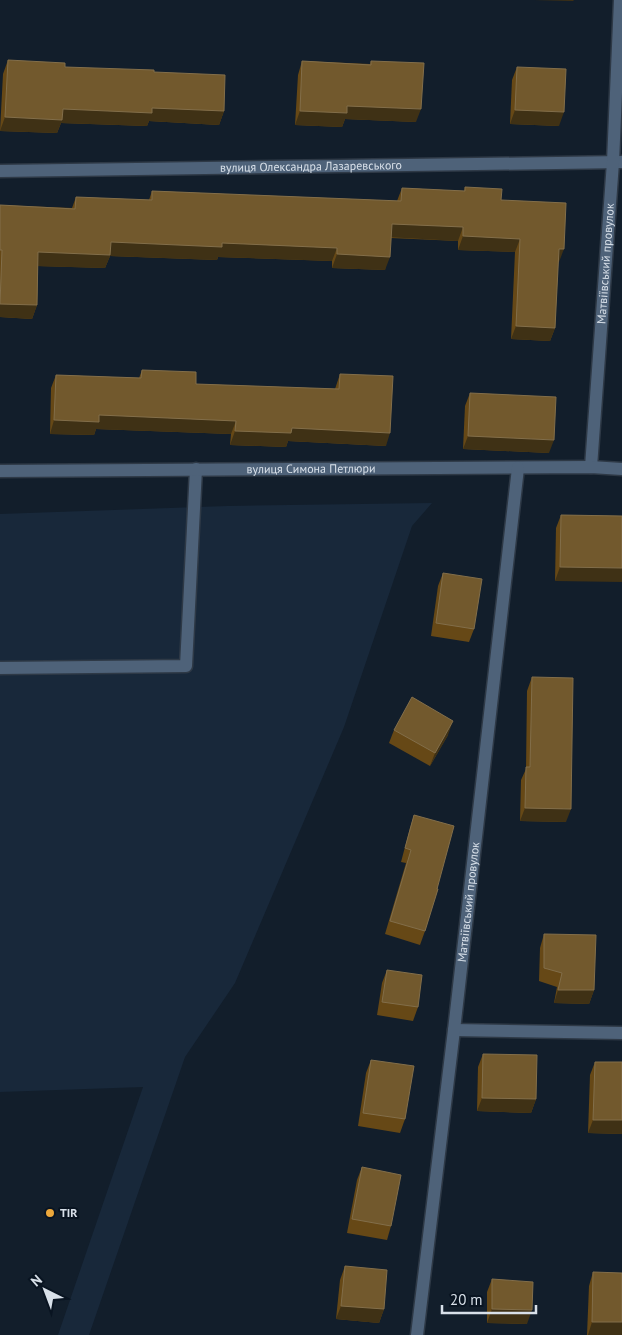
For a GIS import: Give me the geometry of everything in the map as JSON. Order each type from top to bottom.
[{"type":"street","name":"Матвіївський провулок","points":[[591,467],[617,162],[620,0]]},
{"type":"street","name":"вулиця Олександра Лазаревського","points":[[0,171],[617,162]]},
{"type":"street","name":"вулиця Симона Петлюри","points":[[0,471],[591,467],[622,469]]},
{"type":"street","name":"Матвіївський провулок","points":[[417,1335],[518,468]]},
{"type":"street","points":[[0,668],[186,666],[196,469]]},
{"type":"street","points":[[454,1030],[622,1033]]},
{"type":"shaded area","points":[[432,503],[412,526],[344,727],[235,983],[185,1057],[89,1335],[58,1335],[143,1087],[0,1092],[0,514],[227,506]]},
{"type":"building","points":[[8,60],[65,63],[65,67],[225,75],[224,111],[152,108],[152,113],[63,109],[62,120],[5,117]]},
{"type":"building","points":[[302,61],[371,65],[371,61],[424,63],[421,109],[347,106],[347,113],[300,111]]},
{"type":"building","points":[[517,67],[566,69],[564,112],[515,110]]},
{"type":"building","points":[[465,187],[502,189],[501,200],[566,203],[564,249],[559,249],[555,328],[516,326],[520,239],[463,236],[463,227],[392,224],[390,257],[337,254],[337,248],[222,243],[222,247],[111,242],[110,255],[38,252],[37,305],[0,304],[2,250],[0,250],[0,205],[75,209],[76,197],[152,200],[152,191],[401,201],[402,188],[465,191]]},
{"type":"building","points":[[142,370],[196,372],[196,384],[339,389],[340,374],[393,376],[390,433],[292,428],[291,433],[235,431],[236,421],[99,415],[99,422],[54,420],[56,375],[141,378]]},
{"type":"building","points":[[470,393],[556,397],[554,440],[468,436]]},
{"type":"building","points":[[561,515],[622,516],[622,568],[560,567]]},
{"type":"building","points":[[443,573],[482,579],[474,629],[436,623]]},
{"type":"building","points":[[532,677],[573,678],[571,809],[525,808],[526,767],[530,767]]},
{"type":"building","points":[[412,697],[453,721],[435,753],[394,730]]},
{"type":"building","points":[[414,815],[454,826],[425,931],[390,921],[411,850],[405,848]]},
{"type":"building","points":[[544,934],[596,935],[594,990],[558,990],[562,973],[544,968]]},
{"type":"building","points":[[387,970],[422,975],[418,1007],[382,1002]]},
{"type":"building","points":[[483,1054],[537,1055],[536,1099],[482,1098]]},
{"type":"building","points":[[371,1060],[414,1066],[405,1119],[363,1113]]},
{"type":"building","points":[[595,1062],[622,1062],[622,1120],[593,1120]]},
{"type":"building","points":[[362,1167],[401,1175],[391,1226],[352,1219]]},
{"type":"building","points":[[345,1266],[387,1270],[384,1309],[341,1306]]},
{"type":"building","points":[[593,1272],[622,1273],[622,1322],[592,1322]]},
{"type":"building","points":[[492,1279],[533,1282],[532,1310],[492,1309]]},
{"type":"place","name":"TIR","points":[[50,1213]]}]
